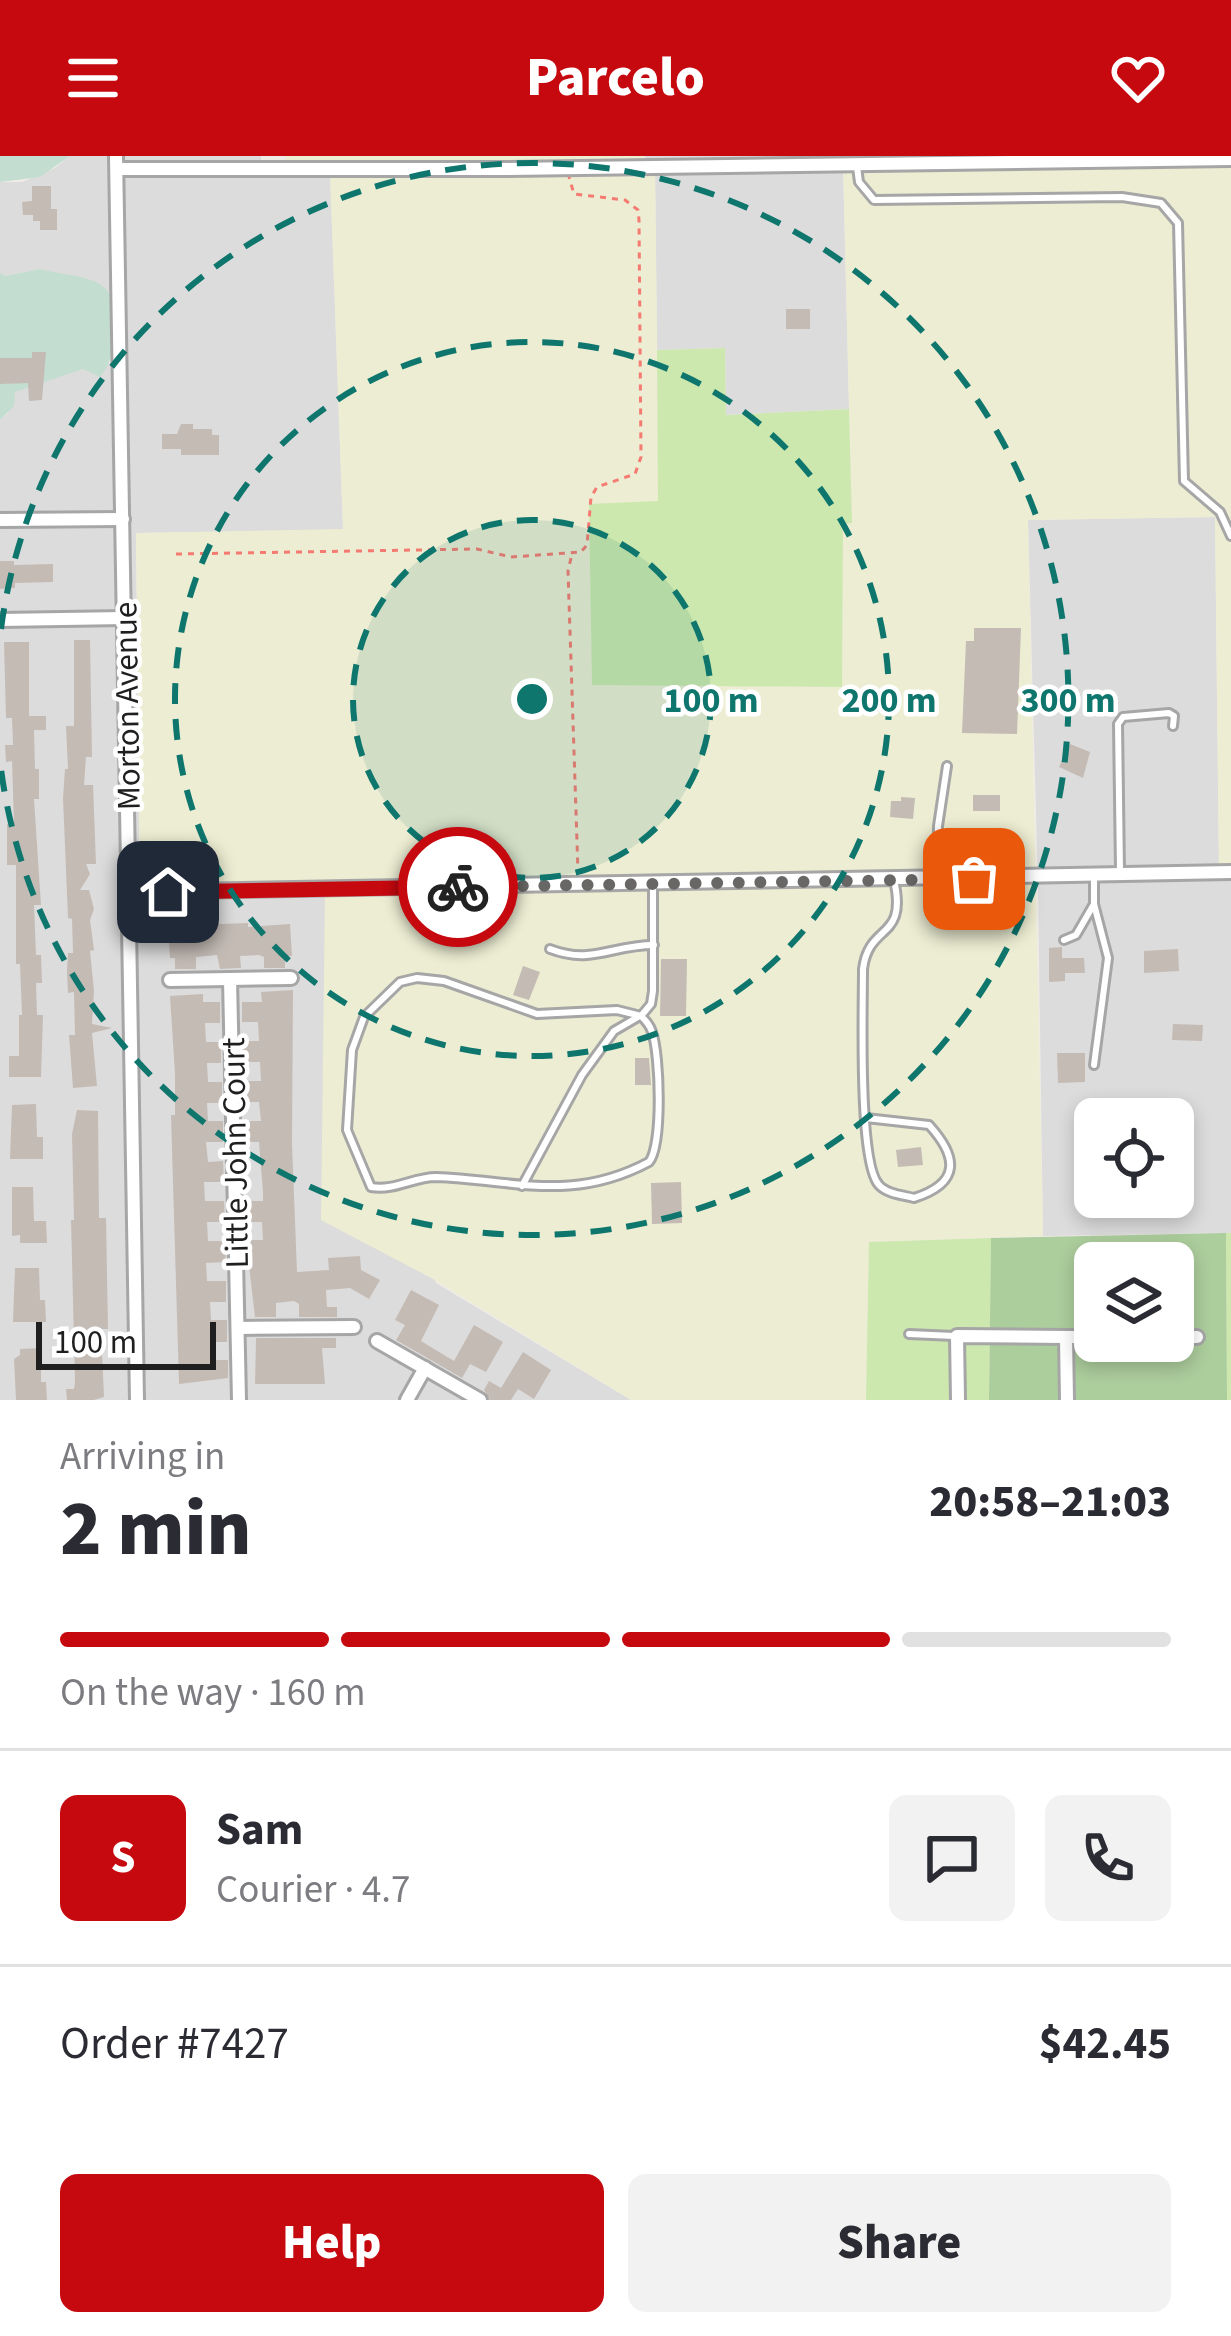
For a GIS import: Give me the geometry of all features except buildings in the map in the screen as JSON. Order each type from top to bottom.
[{"type":"street","points":[[117,163],[569,168],[724,161],[1231,159]]},
{"type":"street","name":"Morton Avenue","points":[[117,163],[137,1400]]},
{"type":"street","points":[[0,520],[123,519]]},
{"type":"street","points":[[0,620],[125,618]]},
{"type":"street","points":[[129,892],[1231,872]]},
{"type":"street","points":[[170,980],[291,977]]},
{"type":"street","name":"Little John Court","points":[[230,979],[239,1400]]},
{"type":"street","points":[[238,1328],[354,1327]]},
{"type":"street","points":[[958,1400],[957,1336],[1074,1336]]},
{"type":"street","points":[[1066,1336],[1067,1400]]},
{"type":"street","points":[[377,1341],[480,1400]]},
{"type":"street","points":[[407,1400],[425,1369]]},
{"type":"lane","points":[[857,163],[860,182],[874,200],[1122,197],[1161,203],[1178,223],[1184,481],[1220,512],[1231,536]]},
{"type":"lane","points":[[1120,875],[1118,724],[1123,717],[1168,713],[1174,716],[1173,726]]},
{"type":"lane","points":[[937,880],[938,826],[947,766]]},
{"type":"lane","points":[[1094,876],[1094,904],[1108,958],[1094,1065]]},
{"type":"lane","points":[[866,1118],[929,1125],[948,1147],[952,1164],[944,1181],[914,1198],[890,1192],[878,1184],[866,1155],[862,969],[865,951],[895,922],[893,880]]},
{"type":"lane","points":[[522,1187],[582,1075],[614,1031],[641,1016],[651,1004],[653,884]]},
{"type":"lane","points":[[1064,940],[1076,934],[1094,904]]},
{"type":"lane","points":[[550,949],[578,958],[622,946],[654,945]]},
{"type":"lane","points":[[417,978],[455,984],[537,1014],[616,1010],[641,1016],[653,1033],[655,1050],[656,1154],[629,1172],[605,1181],[522,1187],[431,1177],[395,1188],[371,1187],[347,1130],[352,1050],[364,1017],[400,982],[417,978]]},
{"type":"lane","points":[[909,1334],[957,1336]]},
{"type":"path","points":[[176,554],[477,549],[512,557],[572,555],[587,545],[591,497],[597,487],[635,474],[641,457],[638,210],[626,200],[574,194],[569,168]]},
{"type":"path","points":[[572,555],[568,571],[579,885]]},
{"type":"shaded area","points":[[70,156],[261,156],[261,169],[330,171],[343,530],[136,533],[140,896],[325,891],[436,1283],[631,1400],[0,1400],[0,420],[8,413],[14,392],[65,373],[112,363],[115,326],[58,274],[40,269],[0,273],[0,182],[22,182]]},
{"type":"shaded area","points":[[645,156],[896,156],[896,164],[843,165],[849,409],[726,415],[725,348],[657,350],[655,166],[645,165]]},
{"type":"shaded area","points":[[1215,517],[1219,872],[1231,872],[1231,1233],[1043,1236],[1028,520]]},
{"type":"green space","points":[[0,156],[70,156],[40,177],[0,182]]},
{"type":"green space","points":[[286,156],[645,156],[645,165],[655,165],[659,501],[592,684],[842,687],[843,523],[852,522],[843,164],[1231,162],[1231,872],[1219,872],[1215,517],[1028,520],[1043,1236],[869,1242],[866,1400],[631,1400],[435,1280],[321,1220],[325,892],[140,897],[136,533],[343,529],[330,172],[287,171]]},
{"type":"green space","points":[[40,269],[85,278],[106,289],[115,313],[111,356],[100,377],[83,369],[15,392],[14,406],[0,420],[0,273]]},
{"type":"green space","points":[[725,348],[726,415],[849,409],[852,523],[843,524],[842,687],[592,685],[589,504],[658,501],[657,350]]},
{"type":"green space","points":[[1226,1233],[1231,1233],[1231,1400],[1227,1400]]},
{"type":"green space","points":[[1226,1233],[1227,1400],[989,1400],[991,1238]]},
{"type":"green space","points":[[991,1238],[989,1400],[866,1400],[869,1242]]},
{"type":"way so far","points":[[458,887],[974,879]]},
{"type":"route","points":[[168,892],[458,887]]}]
